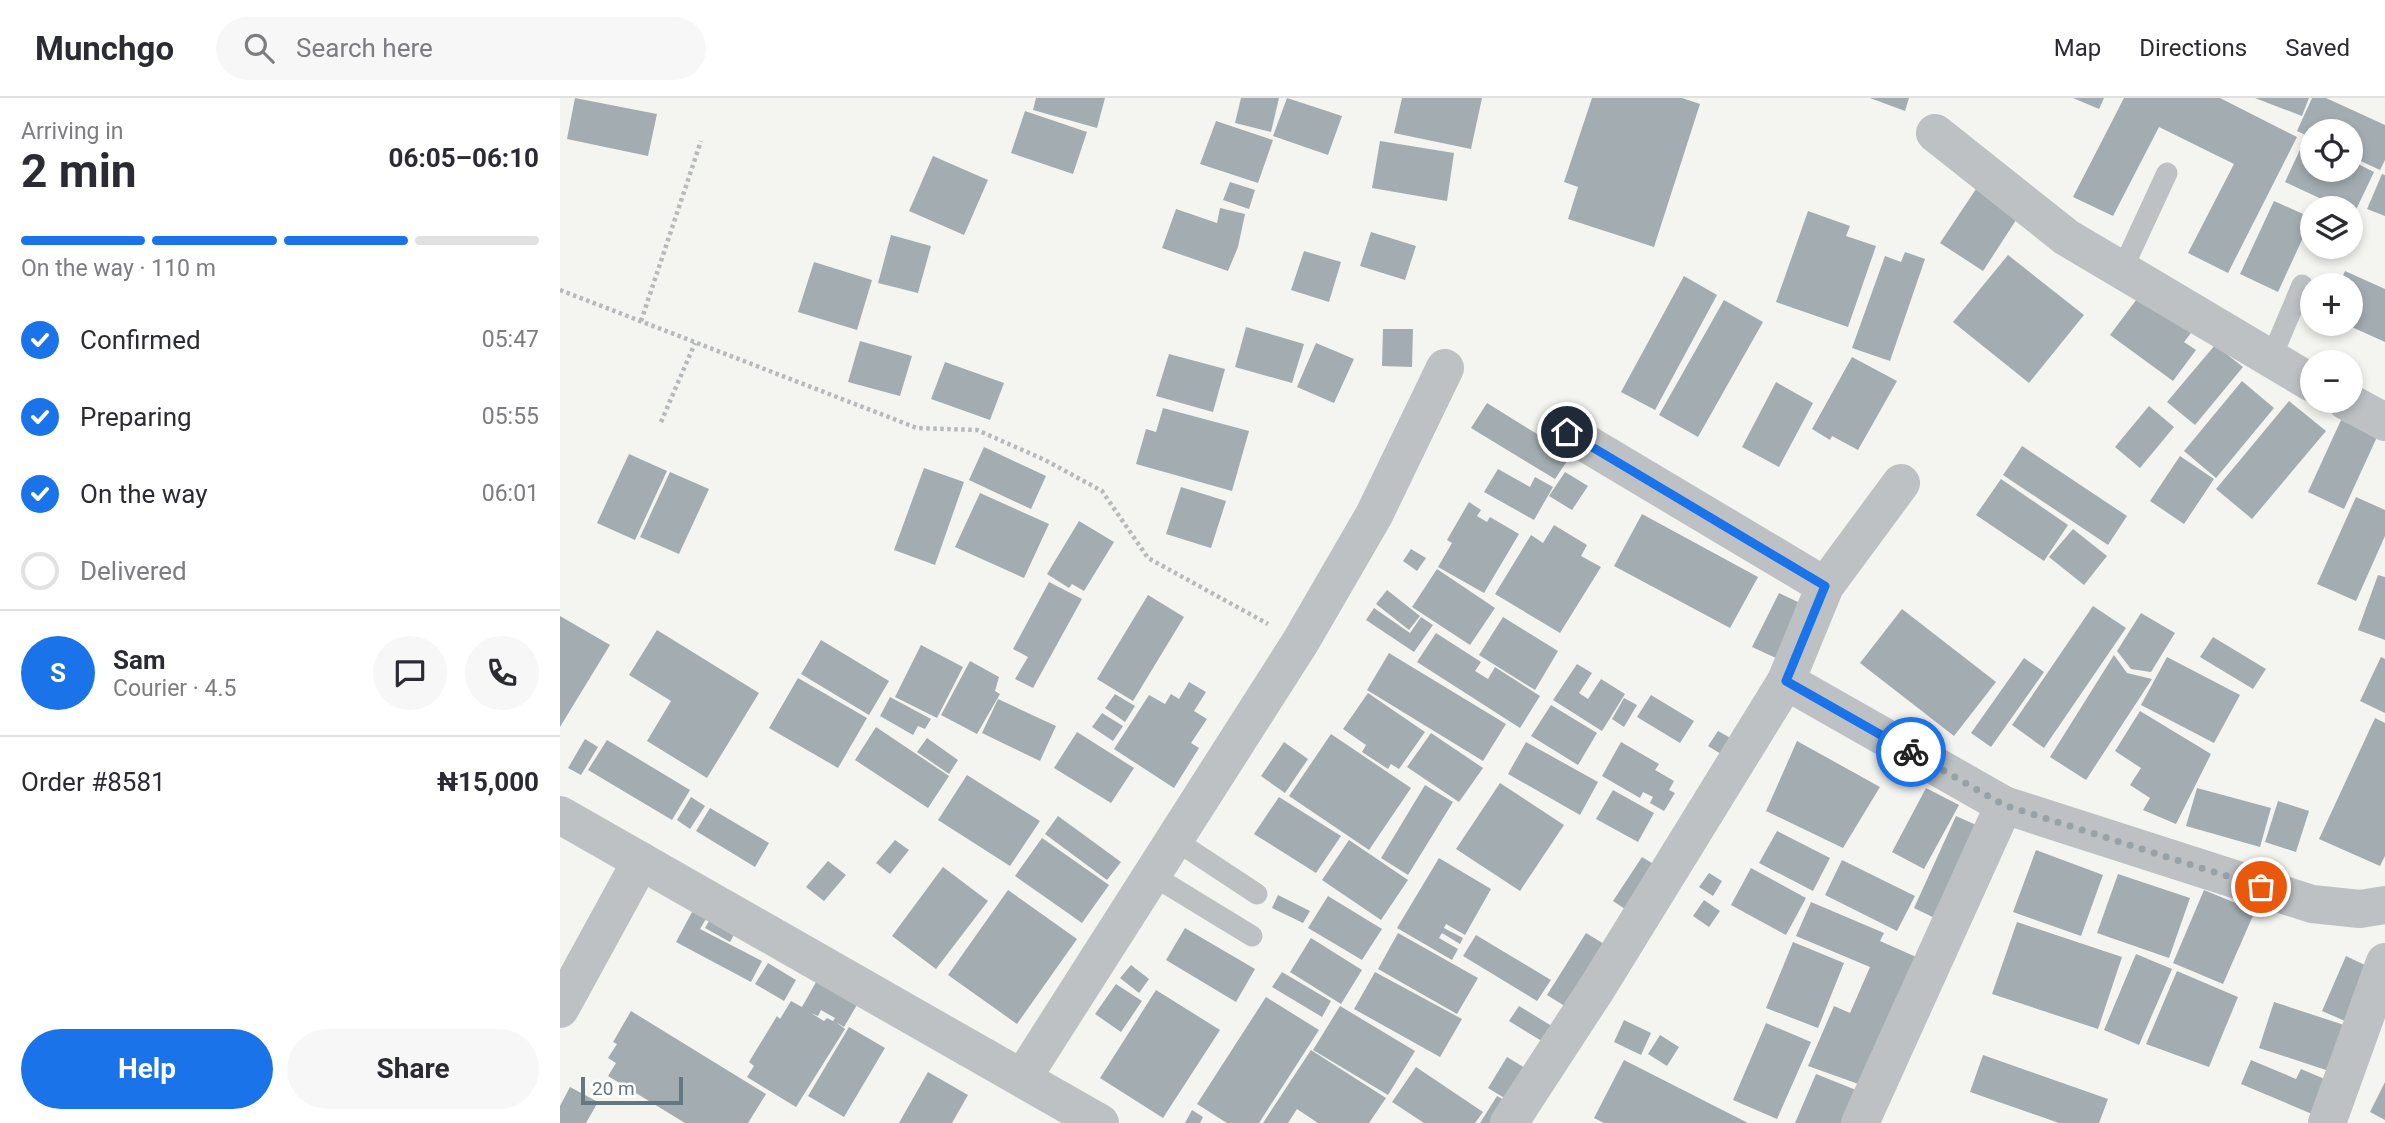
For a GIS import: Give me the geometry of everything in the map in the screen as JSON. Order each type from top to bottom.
[{"type":"street","points":[[1935,134],[2066,237],[2300,376]]},
{"type":"street","points":[[1023,1077],[1301,641],[1374,515],[1445,368]]},
{"type":"street","points":[[2363,410],[2385,422]]},
{"type":"street","points":[[1567,432],[1825,586]]},
{"type":"street","points":[[1510,1123],[1597,988],[1786,681],[1825,586],[1901,483]]},
{"type":"street","points":[[1786,681],[2004,805],[2312,904],[2360,909],[2385,905]]},
{"type":"street","points":[[1860,1123],[2004,805]]},
{"type":"street","points":[[560,815],[1100,1123]]},
{"type":"street","points":[[560,1009],[642,861]]},
{"type":"street","points":[[2327,1123],[2385,962]]},
{"type":"lane","points":[[2122,270],[2167,173]]},
{"type":"lane","points":[[2270,360],[2300,290]]},
{"type":"lane","points":[[1175,840],[1256,894]]},
{"type":"lane","points":[[1152,875],[1252,936]]},
{"type":"path","points":[[641,321],[701,141]]},
{"type":"path","points":[[560,290],[917,428],[977,430],[1045,460],[1102,491],[1148,558],[1301,641]]},
{"type":"path","points":[[661,422],[695,343]]},
{"type":"building","points":[[575,98],[657,114],[648,156],[567,139]]},
{"type":"building","points":[[1036,98],[1105,98],[1097,128],[1033,110]]},
{"type":"building","points":[[1241,98],[1279,98],[1271,132],[1235,123]]},
{"type":"building","points":[[1287,98],[1342,116],[1328,155],[1273,136]]},
{"type":"building","points":[[1402,98],[1482,98],[1471,149],[1394,133]]},
{"type":"building","points":[[1592,98],[1682,98],[1700,104],[1654,247],[1568,219],[1578,187],[1564,182]]},
{"type":"building","points":[[1870,98],[1909,98],[1905,111]]},
{"type":"building","points":[[2073,98],[2104,98],[2099,109]]},
{"type":"building","points":[[2124,98],[2220,98],[2297,137],[2228,273],[2188,253],[2234,164],[2159,127],[2113,216],[2073,197]]},
{"type":"building","points":[[2255,98],[2309,98],[2302,116]]},
{"type":"building","points":[[2312,98],[2326,98],[2385,125],[2385,160],[2380,170],[2363,162],[2363,119],[2302,119]]},
{"type":"building","points":[[1025,111],[1087,132],[1073,174],[1011,153]]},
{"type":"building","points":[[1216,121],[1273,140],[1258,183],[1200,164]]},
{"type":"building","points":[[1380,141],[1454,153],[1447,201],[1372,188]]},
{"type":"building","points":[[2300,150],[2300,182],[2363,182],[2363,166],[2374,172],[2363,196],[2315,196],[2285,182]]},
{"type":"building","points":[[933,156],[988,180],[964,235],[909,211]]},
{"type":"building","points":[[2382,174],[2385,175],[2385,216],[2367,209]]},
{"type":"building","points":[[1230,182],[1255,190],[1249,209],[1223,200]]},
{"type":"building","points":[[1978,186],[2020,214],[1983,271],[1940,243]]},
{"type":"building","points":[[2274,201],[2300,213],[2300,244],[2278,292],[2240,274]]},
{"type":"building","points":[[1220,208],[1245,214],[1238,247],[1228,271],[1162,248],[1176,209],[1217,223]]},
{"type":"building","points":[[1808,211],[1850,226],[1846,236],[1876,246],[1848,327],[1776,302]]},
{"type":"building","points":[[1371,232],[1416,246],[1405,280],[1360,266]]},
{"type":"building","points":[[891,235],[931,246],[918,293],[878,283]]},
{"type":"building","points":[[1304,251],[1341,262],[1329,302],[1291,290]]},
{"type":"building","points":[[1905,252],[1925,259],[1890,361],[1852,348],[1885,256],[1901,262]]},
{"type":"building","points":[[2008,255],[2084,315],[2029,383],[1953,322]]},
{"type":"building","points":[[814,262],[872,280],[857,330],[798,312]]},
{"type":"building","points":[[1684,276],[1717,295],[1655,410],[1621,392]]},
{"type":"building","points":[[2363,279],[2385,289],[2385,342],[2363,332]]},
{"type":"building","points":[[2142,292],[2194,329],[2184,342],[2196,350],[2173,381],[2110,335]]},
{"type":"building","points":[[1724,300],[1763,322],[1698,437],[1659,415]]},
{"type":"building","points":[[1246,327],[1304,344],[1292,383],[1235,367]]},
{"type":"building","points":[[1383,329],[1413,329],[1412,367],[1382,366]]},
{"type":"building","points":[[860,341],[912,356],[900,396],[848,382]]},
{"type":"building","points":[[1316,343],[1354,359],[1334,403],[1297,387]]},
{"type":"building","points":[[2215,345],[2243,367],[2195,425],[2167,402]]},
{"type":"building","points":[[1169,354],[1225,369],[1213,412],[1156,396]]},
{"type":"building","points":[[1852,357],[1897,381],[1858,450],[1832,436],[1830,440],[1812,429]]},
{"type":"building","points":[[945,362],[1004,383],[990,420],[931,399]]},
{"type":"building","points":[[2242,381],[2274,408],[2216,478],[2184,451]]},
{"type":"building","points":[[1776,382],[1813,403],[1779,467],[1742,447]]},
{"type":"building","points":[[2289,401],[2300,413],[2304,413],[2326,431],[2252,519],[2216,489]]},
{"type":"building","points":[[1487,403],[1571,455],[1555,479],[1471,428]]},
{"type":"building","points":[[2149,406],[2174,427],[2140,468],[2115,447]]},
{"type":"building","points":[[1163,408],[1249,431],[1232,491],[1136,464],[1146,429],[1156,432]]},
{"type":"building","points":[[2341,420],[2377,437],[2344,509],[2308,492]]},
{"type":"building","points":[[2022,446],[2127,516],[2108,545],[2003,475]]},
{"type":"building","points":[[984,447],[1046,476],[1031,509],[969,480]]},
{"type":"building","points":[[629,454],[667,471],[635,540],[597,523]]},
{"type":"building","points":[[2180,456],[2214,479],[2184,524],[2150,501]]},
{"type":"building","points":[[924,468],[964,482],[935,565],[894,550]]},
{"type":"building","points":[[1498,469],[1530,487],[1535,477],[1553,487],[1534,520],[1484,492]]},
{"type":"building","points":[[670,472],[709,489],[679,554],[640,537]]},
{"type":"building","points":[[1565,472],[1588,486],[1572,510],[1549,496]]},
{"type":"building","points":[[2001,479],[2068,525],[2044,561],[1976,515]]},
{"type":"building","points":[[1181,487],[1226,501],[1211,548],[1166,534]]},
{"type":"building","points":[[980,493],[1049,524],[1024,578],[955,547]]},
{"type":"building","points":[[2356,497],[2385,510],[2385,536],[2356,601],[2317,584]]},
{"type":"building","points":[[1469,502],[1481,510],[1477,516],[1487,522],[1490,517],[1519,534],[1484,593],[1438,567],[1452,543],[1447,540]]},
{"type":"building","points":[[1642,514],[1758,577],[1730,628],[1614,566]]},
{"type":"building","points":[[1079,521],[1114,542],[1084,591],[1072,584],[1069,588],[1047,574]]},
{"type":"building","points":[[1554,525],[1587,545],[1581,556],[1601,567],[1560,633],[1495,594],[1531,535],[1543,543]]},
{"type":"building","points":[[2073,529],[2107,556],[2084,585],[2049,557]]},
{"type":"building","points":[[1411,549],[1426,558],[1417,571],[1403,561]]},
{"type":"building","points":[[1437,569],[1495,608],[1470,645],[1412,607]]},
{"type":"building","points":[[2378,575],[2385,577],[2385,640],[2358,630]]},
{"type":"building","points":[[1049,582],[1082,599],[1033,688],[1015,679],[1028,657],[1013,649]]},
{"type":"building","points":[[1387,590],[1420,616],[1409,630],[1376,604]]},
{"type":"building","points":[[1779,593],[1802,604],[1776,658],[1752,647]]},
{"type":"building","points":[[1148,595],[1184,617],[1133,701],[1097,679]]},
{"type":"building","points":[[2093,606],[2126,628],[2044,748],[2012,725]]},
{"type":"building","points":[[1374,608],[1410,633],[1421,617],[1433,625],[1414,652],[1366,620]]},
{"type":"building","points":[[1902,609],[1996,682],[1954,736],[1860,663]]},
{"type":"building","points":[[2141,613],[2175,633],[2151,672],[2131,669],[2117,651]]},
{"type":"building","points":[[560,616],[610,645],[560,727]]},
{"type":"building","points":[[1503,617],[1558,651],[1535,690],[1479,655]]},
{"type":"building","points":[[657,630],[759,693],[707,778],[647,741],[671,701],[629,675]]},
{"type":"building","points":[[1436,633],[1481,662],[1475,671],[1488,679],[1495,667],[1540,696],[1520,728],[1417,662]]},
{"type":"building","points":[[2213,637],[2266,669],[2253,689],[2200,657]]},
{"type":"building","points":[[821,640],[889,681],[869,715],[801,674]]},
{"type":"building","points":[[921,645],[963,667],[937,718],[895,697]]},
{"type":"building","points":[[1389,653],[1506,724],[1483,761],[1367,690]]},
{"type":"building","points":[[2114,655],[2127,673],[2152,679],[2086,780],[2050,757]]},
{"type":"building","points":[[2167,657],[2240,695],[2214,743],[2141,705]]},
{"type":"building","points":[[2381,657],[2385,659],[2385,713],[2360,701]]},
{"type":"building","points":[[2024,658],[2044,672],[1991,747],[1971,733]]},
{"type":"building","points":[[970,661],[999,677],[995,691],[1000,694],[977,734],[941,715]]},
{"type":"building","points":[[1577,664],[1592,673],[1579,693],[1588,699],[1601,679],[1625,694],[1602,731],[1553,700]]},
{"type":"building","points":[[798,678],[867,718],[838,768],[769,728]]},
{"type":"building","points":[[1189,682],[1206,692],[1194,711],[1207,719],[1191,743],[1199,748],[1174,788],[1114,749],[1149,695],[1165,704],[1171,694],[1179,699]]},
{"type":"building","points":[[1368,693],[1425,732],[1399,769],[1391,764],[1388,769],[1362,752],[1366,745],[1343,729]]},
{"type":"building","points":[[1115,694],[1135,706],[1125,722],[1105,708]]},
{"type":"building","points":[[1651,695],[1694,721],[1680,743],[1637,717]]},
{"type":"building","points":[[890,697],[931,719],[925,729],[918,726],[913,735],[880,716]]},
{"type":"building","points":[[1624,698],[1637,705],[1624,727],[1612,719]]},
{"type":"building","points":[[998,699],[1056,726],[1040,761],[982,733]]},
{"type":"building","points":[[1551,705],[1597,733],[1578,765],[1531,736]]},
{"type":"building","points":[[2140,711],[2211,754],[2176,824],[2143,810],[2150,798],[2130,785],[2141,768],[2115,751]]},
{"type":"building","points":[[1102,713],[1123,726],[1113,741],[1092,727]]},
{"type":"building","points":[[2375,718],[2385,723],[2385,856],[2380,866],[2319,839]]},
{"type":"building","points":[[876,727],[949,776],[928,808],[855,760]]},
{"type":"building","points":[[1718,731],[1736,741],[1726,757],[1708,746]]},
{"type":"building","points":[[1077,732],[1134,768],[1111,803],[1054,768]]},
{"type":"building","points":[[1431,733],[1483,768],[1459,802],[1407,767]]},
{"type":"building","points":[[1331,734],[1411,788],[1369,850],[1289,796]]},
{"type":"building","points":[[927,738],[958,760],[949,774],[917,752]]},
{"type":"building","points":[[585,739],[598,747],[581,775],[568,768]]},
{"type":"building","points":[[607,740],[690,790],[672,820],[588,770]]},
{"type":"building","points":[[1797,741],[1880,787],[1843,848],[1766,811]]},
{"type":"building","points":[[1284,742],[1308,759],[1285,793],[1261,776]]},
{"type":"building","points":[[1526,742],[1598,782],[1580,815],[1508,774]]},
{"type":"building","points":[[1621,742],[1659,764],[1655,770],[1674,781],[1669,790],[1675,793],[1664,811],[1650,803],[1653,797],[1643,792],[1640,798],[1602,776]]},
{"type":"building","points":[[967,775],[1040,821],[1010,866],[938,820]]},
{"type":"building","points":[[1500,783],[1564,825],[1520,891],[1456,849]]},
{"type":"building","points":[[1425,785],[1453,802],[1408,875],[1381,858]]},
{"type":"building","points":[[1926,788],[1959,805],[1924,869],[1892,852]]},
{"type":"building","points":[[2197,788],[2271,808],[2260,847],[2186,826]]},
{"type":"building","points":[[1613,790],[1654,813],[1638,842],[1596,819]]},
{"type":"building","points":[[691,797],[705,806],[690,829],[677,820]]},
{"type":"building","points":[[1279,797],[1341,836],[1316,873],[1254,834]]},
{"type":"building","points":[[2278,801],[2309,811],[2296,852],[2265,842]]},
{"type":"building","points":[[710,808],[769,843],[755,867],[696,831]]},
{"type":"building","points":[[1058,816],[1121,862],[1107,880],[1045,834]]},
{"type":"building","points":[[1956,816],[1983,828],[1941,921],[1914,908]]},
{"type":"building","points":[[1777,831],[1830,858],[1813,891],[1759,863]]},
{"type":"building","points":[[1042,838],[1109,885],[1082,923],[1015,876]]},
{"type":"building","points":[[895,840],[909,850],[890,874],[876,863]]},
{"type":"building","points":[[1349,840],[1408,880],[1381,920],[1322,880]]},
{"type":"building","points":[[2036,850],[2103,875],[2081,936],[2013,912]]},
{"type":"building","points":[[1642,857],[1660,868],[1631,913],[1613,901]]},
{"type":"building","points":[[1439,858],[1491,889],[1465,935],[1446,924],[1444,928],[1463,938],[1460,944],[1442,933],[1439,938],[1458,949],[1452,960],[1397,928]]},
{"type":"building","points":[[1842,860],[1915,896],[1897,931],[1825,895]]},
{"type":"building","points":[[828,861],[846,875],[824,901],[806,887]]},
{"type":"building","points":[[943,867],[988,901],[936,969],[892,936]]},
{"type":"building","points":[[1751,868],[1806,898],[1786,935],[1731,905]]},
{"type":"building","points":[[1709,873],[1722,881],[1713,896],[1699,887]]},
{"type":"building","points":[[2118,874],[2190,898],[2169,958],[2097,933]]},
{"type":"building","points":[[1008,890],[1077,939],[1017,1024],[948,975]]},
{"type":"building","points":[[2204,890],[2255,911],[2223,984],[2173,963]]},
{"type":"building","points":[[1278,895],[1310,911],[1303,923],[1272,908]]},
{"type":"building","points":[[1328,896],[1382,929],[1362,960],[1308,928]]},
{"type":"building","points":[[1704,900],[1720,911],[1709,927],[1693,916]]},
{"type":"building","points":[[1811,902],[1884,933],[1880,941],[1923,960],[1864,1086],[1808,1066],[1834,1006],[1850,1013],[1870,967],[1796,936]]},
{"type":"building","points":[[692,912],[706,919],[700,929],[762,961],[751,982],[676,942]]},
{"type":"building","points":[[710,919],[735,933],[730,942],[705,928]]},
{"type":"building","points":[[2017,922],[2122,957],[2098,1029],[1992,994]]},
{"type":"building","points":[[1185,928],[1255,969],[1236,1002],[1166,960]]},
{"type":"building","points":[[1398,933],[1478,978],[1457,1014],[1378,969]]},
{"type":"building","points":[[1586,933],[1609,947],[1571,1010],[1547,995]]},
{"type":"building","points":[[1476,935],[1551,980],[1537,1001],[1463,956]]},
{"type":"building","points":[[1311,938],[1362,970],[1341,1004],[1290,972]]},
{"type":"building","points":[[1793,942],[1844,963],[1818,1028],[1766,1008]]},
{"type":"building","points":[[2136,954],[2172,969],[2139,1045],[2104,1030]]},
{"type":"building","points":[[2346,956],[2369,967],[2345,1021],[2322,1011]]},
{"type":"building","points":[[768,963],[796,980],[784,1001],[755,984]]},
{"type":"building","points":[[1131,965],[1149,979],[1139,993],[1120,978]]},
{"type":"building","points":[[2177,971],[2238,997],[2209,1067],[2146,1044]]},
{"type":"building","points":[[1282,972],[1331,1001],[1322,1017],[1272,987]]},
{"type":"building","points":[[1375,972],[1462,1019],[1440,1057],[1354,1009]]},
{"type":"building","points":[[820,975],[861,998],[844,1027],[836,1022],[845,1029],[796,1107],[747,1077],[754,1066],[749,1062],[777,1016],[780,1019],[791,1001],[802,1007]],"holes":[[[821,1010],[835,1018],[833,1021],[827,1018],[824,1021],[811,1013],[818,1016]]]},
{"type":"building","points":[[1116,984],[1142,1001],[1121,1032],[1095,1014]]},
{"type":"building","points":[[1156,990],[1220,1030],[1163,1118],[1100,1078]]},
{"type":"building","points":[[1266,997],[1319,1030],[1259,1123],[1227,1123],[1197,1104]]},
{"type":"building","points":[[2274,1002],[2344,1025],[2329,1071],[2259,1048]]},
{"type":"building","points":[[1340,1006],[1415,1051],[1388,1095],[1313,1050]]},
{"type":"building","points":[[1519,1006],[1555,1028],[1545,1043],[1509,1021]]},
{"type":"building","points":[[631,1011],[766,1094],[748,1123],[685,1123],[608,1076],[616,1063],[608,1058],[617,1044],[613,1042]]},
{"type":"building","points":[[1624,1020],[1651,1033],[1641,1055],[1614,1042]]},
{"type":"building","points":[[1766,1023],[1811,1042],[1777,1119],[1733,1100]]},
{"type":"building","points":[[849,1027],[885,1048],[844,1117],[808,1096]]},
{"type":"building","points":[[1660,1035],[1679,1047],[1667,1066],[1648,1054]]},
{"type":"building","points":[[1311,1050],[1386,1098],[1369,1123],[1318,1123],[1297,1109],[1288,1123],[1263,1123]]},
{"type":"building","points":[[1983,1055],[2108,1099],[2099,1123],[2059,1123],[1970,1092]]},
{"type":"building","points":[[1507,1057],[1530,1071],[1511,1102],[1488,1088]]},
{"type":"building","points":[[1624,1060],[1748,1123],[1604,1123],[1594,1118]]},
{"type":"building","points":[[2251,1060],[2296,1079],[2301,1069],[2327,1080],[2312,1114],[2241,1084]]},
{"type":"building","points":[[1416,1067],[1483,1112],[1475,1123],[1424,1123],[1392,1102]]},
{"type":"building","points":[[928,1072],[968,1095],[952,1123],[899,1123]]},
{"type":"building","points":[[1816,1074],[1856,1090],[1842,1123],[1795,1123]]},
{"type":"building","points":[[2385,1082],[2385,1120],[2370,1112]]},
{"type":"building","points":[[570,1087],[598,1102],[586,1123],[560,1123],[560,1106]]},
{"type":"building","points":[[1497,1096],[1511,1104],[1500,1123],[1480,1123]]},
{"type":"building","points":[[1192,1110],[1203,1117],[1200,1123],[1185,1123]]},
{"type":"way so far","points":[[1911,752],[2004,805],[2261,887]]},
{"type":"route","points":[[1567,432],[1825,586],[1786,681],[1911,752]]}]
